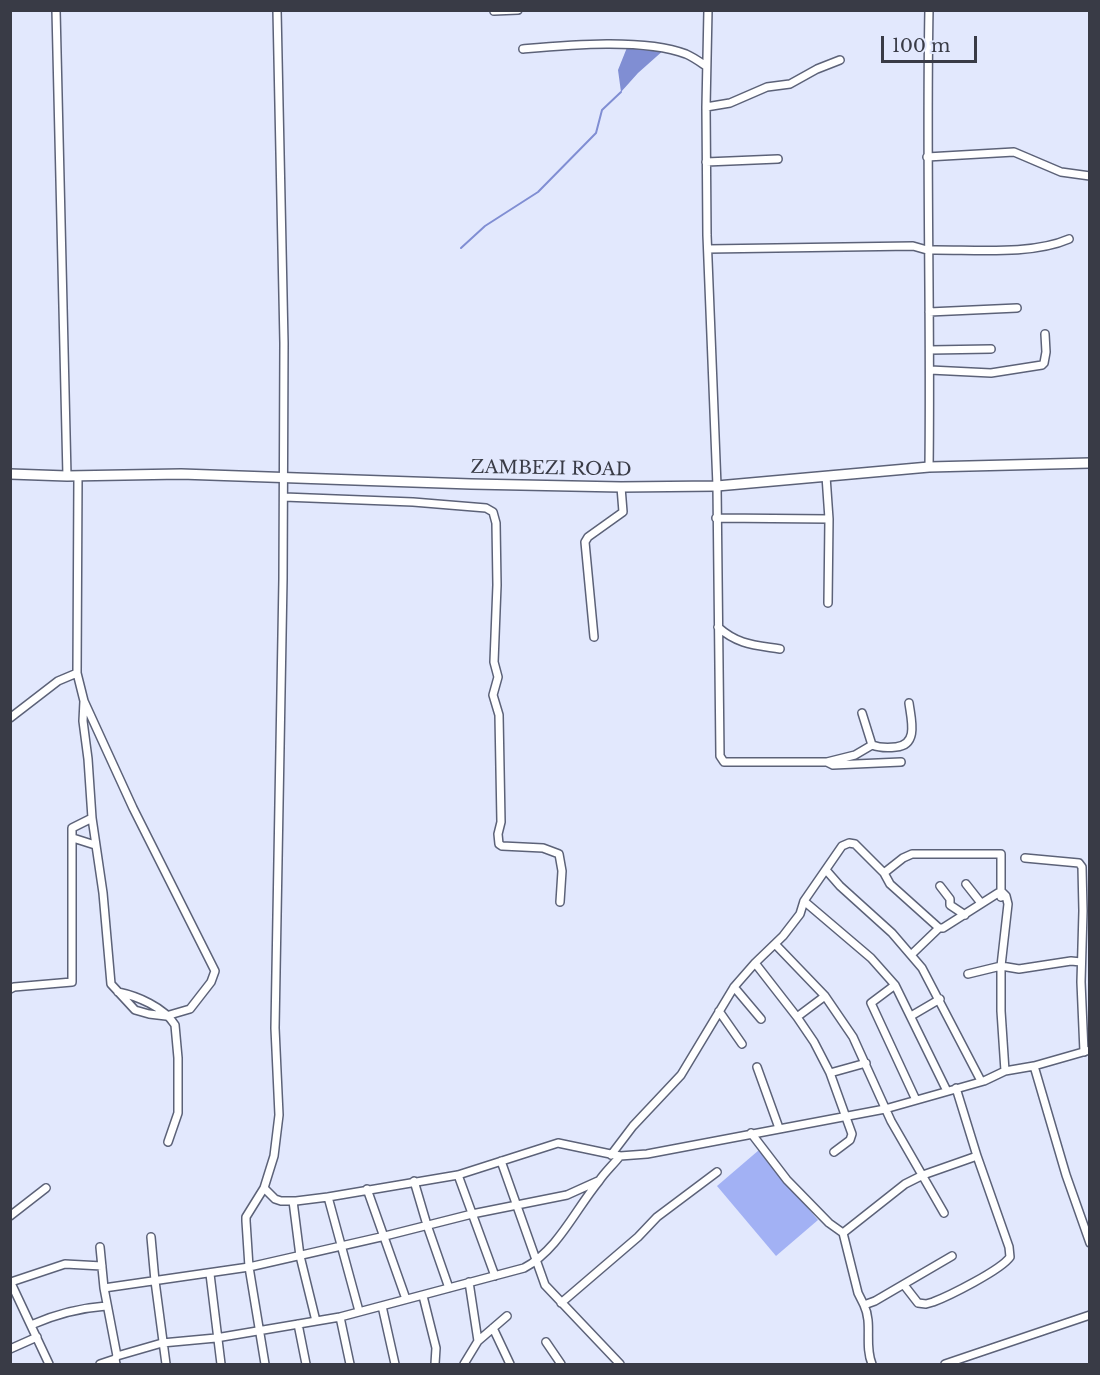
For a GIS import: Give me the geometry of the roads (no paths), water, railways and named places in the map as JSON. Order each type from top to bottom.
[{"type":"main road","name":"ZAMBEZI ROAD","points":[[10,474],[67,476],[181,474],[621,487],[717,486],[929,467],[1089,463]]},
{"type":"street","points":[[56,10],[67,476]]},
{"type":"street","points":[[265,1365],[249,1268],[246,1218],[264,1188],[274,1156],[279,1115],[275,1028],[275,920],[278,878],[284,497],[284,343],[277,10]]},
{"type":"street","points":[[494,11],[518,10]]},
{"type":"street","points":[[708,10],[705,107],[717,486],[721,760],[827,762],[855,755],[872,745],[884,748],[899,747],[909,742],[912,724],[909,703]]},
{"type":"street","points":[[929,10],[927,157],[929,467]]},
{"type":"street","points":[[523,49],[571,45],[628,45],[676,51],[687,54],[706,66]]},
{"type":"street","points":[[705,107],[730,103],[767,87],[790,84],[817,69],[840,60]]},
{"type":"street","points":[[927,157],[1014,152],[1061,172],[1089,176]]},
{"type":"street","points":[[706,162],[778,159]]},
{"type":"street","points":[[708,249],[913,246],[927,250],[1047,247],[1069,239]]},
{"type":"street","points":[[929,312],[1017,308]]},
{"type":"street","points":[[930,370],[991,373],[1042,365],[1046,352],[1045,334]]},
{"type":"street","points":[[930,350],[991,349]]},
{"type":"street","points":[[78,476],[77,673],[84,701],[159,862],[215,971],[211,982],[190,1009],[166,1016],[135,1010],[111,984],[103,892],[92,818],[82,708],[84,701]]},
{"type":"street","points":[[826,476],[829,519],[828,603]]},
{"type":"street","points":[[594,637],[585,542],[588,537],[624,512],[621,487]]},
{"type":"street","points":[[284,497],[446,504],[486,508],[493,512],[496,523],[497,585],[494,662],[498,677],[493,695],[499,715],[501,811],[497,840],[502,846],[543,848],[559,854],[562,871],[560,902]]},
{"type":"street","points":[[716,518],[829,519]]},
{"type":"street","points":[[718,627],[743,644],[780,649]]},
{"type":"street","points":[[10,718],[58,681],[77,673]]},
{"type":"street","points":[[862,712],[872,745]]},
{"type":"street","points":[[827,762],[833,765],[901,762]]},
{"type":"street","points":[[10,989],[72,982],[72,828],[92,818]]},
{"type":"street","points":[[73,837],[96,845]]},
{"type":"street","points":[[611,1155],[633,1126],[681,1075],[734,987],[800,914],[804,901],[842,846],[849,843],[855,844],[884,873],[890,884],[939,928]]},
{"type":"street","points":[[884,873],[912,854],[1001,854],[1001,897]]},
{"type":"street","points":[[264,1188],[278,1200],[293,1201],[328,1197],[458,1175],[558,1143],[611,1155],[647,1154],[885,1109],[981,1081],[1005,1071],[1034,1066],[1087,1051],[1081,963],[1082,867],[1079,863],[1025,858]]},
{"type":"street","points":[[826,870],[912,954],[940,999],[954,1032],[981,1081]]},
{"type":"street","points":[[966,884],[981,903]]},
{"type":"street","points":[[940,886],[950,899],[951,905],[965,915]]},
{"type":"street","points":[[912,954],[939,928],[965,915],[998,893],[1001,897]]},
{"type":"street","points":[[1001,897],[1003,893],[1008,904],[1001,966],[1005,1071]]},
{"type":"street","points":[[804,901],[871,958],[895,985],[947,1091]]},
{"type":"street","points":[[775,944],[825,996],[854,1037],[896,1132],[944,1213]]},
{"type":"street","points":[[968,974],[1001,966],[1019,969],[1071,961],[1081,963]]},
{"type":"street","points":[[754,963],[797,1017],[814,1042],[830,1073],[852,1129],[851,1138],[834,1152]]},
{"type":"street","points":[[895,985],[871,1003],[916,1100]]},
{"type":"street","points":[[734,987],[761,1019]]},
{"type":"street","points":[[118,992],[130,994],[155,1006],[175,1025],[178,1058],[178,1113],[168,1142]]},
{"type":"street","points":[[797,1017],[825,996]]},
{"type":"street","points":[[911,1016],[940,999]]},
{"type":"street","points":[[719,1011],[742,1044]]},
{"type":"street","points":[[830,1073],[866,1063]]},
{"type":"street","points":[[1034,1066],[1089,1243]]},
{"type":"street","points":[[758,1067],[779,1128]]},
{"type":"street","points":[[904,1285],[918,1303],[933,1302],[961,1289],[1007,1260],[1010,1252],[956,1088]]},
{"type":"street","points":[[752,1133],[787,1180],[843,1233],[858,1293],[868,1314],[868,1356],[872,1365]]},
{"type":"street","points":[[100,1365],[162,1343],[259,1332],[340,1317],[524,1268],[536,1262],[560,1235],[598,1181],[620,1156]]},
{"type":"street","points":[[843,1233],[872,1212],[889,1196],[923,1175],[977,1156]]},
{"type":"street","points":[[501,1161],[545,1285],[620,1365]]},
{"type":"street","points":[[561,1303],[638,1237],[657,1217],[717,1173]]},
{"type":"street","points":[[458,1175],[495,1276]]},
{"type":"street","points":[[414,1181],[449,1288]]},
{"type":"street","points":[[104,1288],[249,1268],[472,1214],[575,1193],[598,1181]]},
{"type":"street","points":[[10,1215],[46,1188]]},
{"type":"street","points":[[367,1189],[406,1299]]},
{"type":"street","points":[[328,1197],[359,1311]]},
{"type":"street","points":[[293,1201],[300,1256],[316,1321]]},
{"type":"street","points":[[151,1237],[166,1365]]},
{"type":"street","points":[[100,1247],[106,1306],[116,1360]]},
{"type":"street","points":[[864,1305],[904,1285],[952,1256]]},
{"type":"street","points":[[49,1365],[31,1325],[14,1300],[11,1282],[65,1264],[102,1266]]},
{"type":"street","points":[[210,1274],[221,1365]]},
{"type":"street","points":[[469,1282],[478,1341]]},
{"type":"street","points":[[423,1296],[436,1348],[435,1365]]},
{"type":"street","points":[[31,1325],[68,1311],[106,1306]]},
{"type":"street","points":[[382,1306],[395,1365]]},
{"type":"street","points":[[950,1364],[1089,1315]]},
{"type":"street","points":[[464,1365],[478,1341],[507,1316]]},
{"type":"street","points":[[340,1317],[350,1365]]},
{"type":"street","points":[[298,1324],[306,1365]]},
{"type":"street","points":[[493,1328],[510,1365]]},
{"type":"street","points":[[10,1349],[37,1337]]},
{"type":"street","points":[[546,1342],[561,1365]]},
{"type":"waterway","points":[[461,248],[485,226],[538,192],[596,133],[602,110],[621,92]]}]
